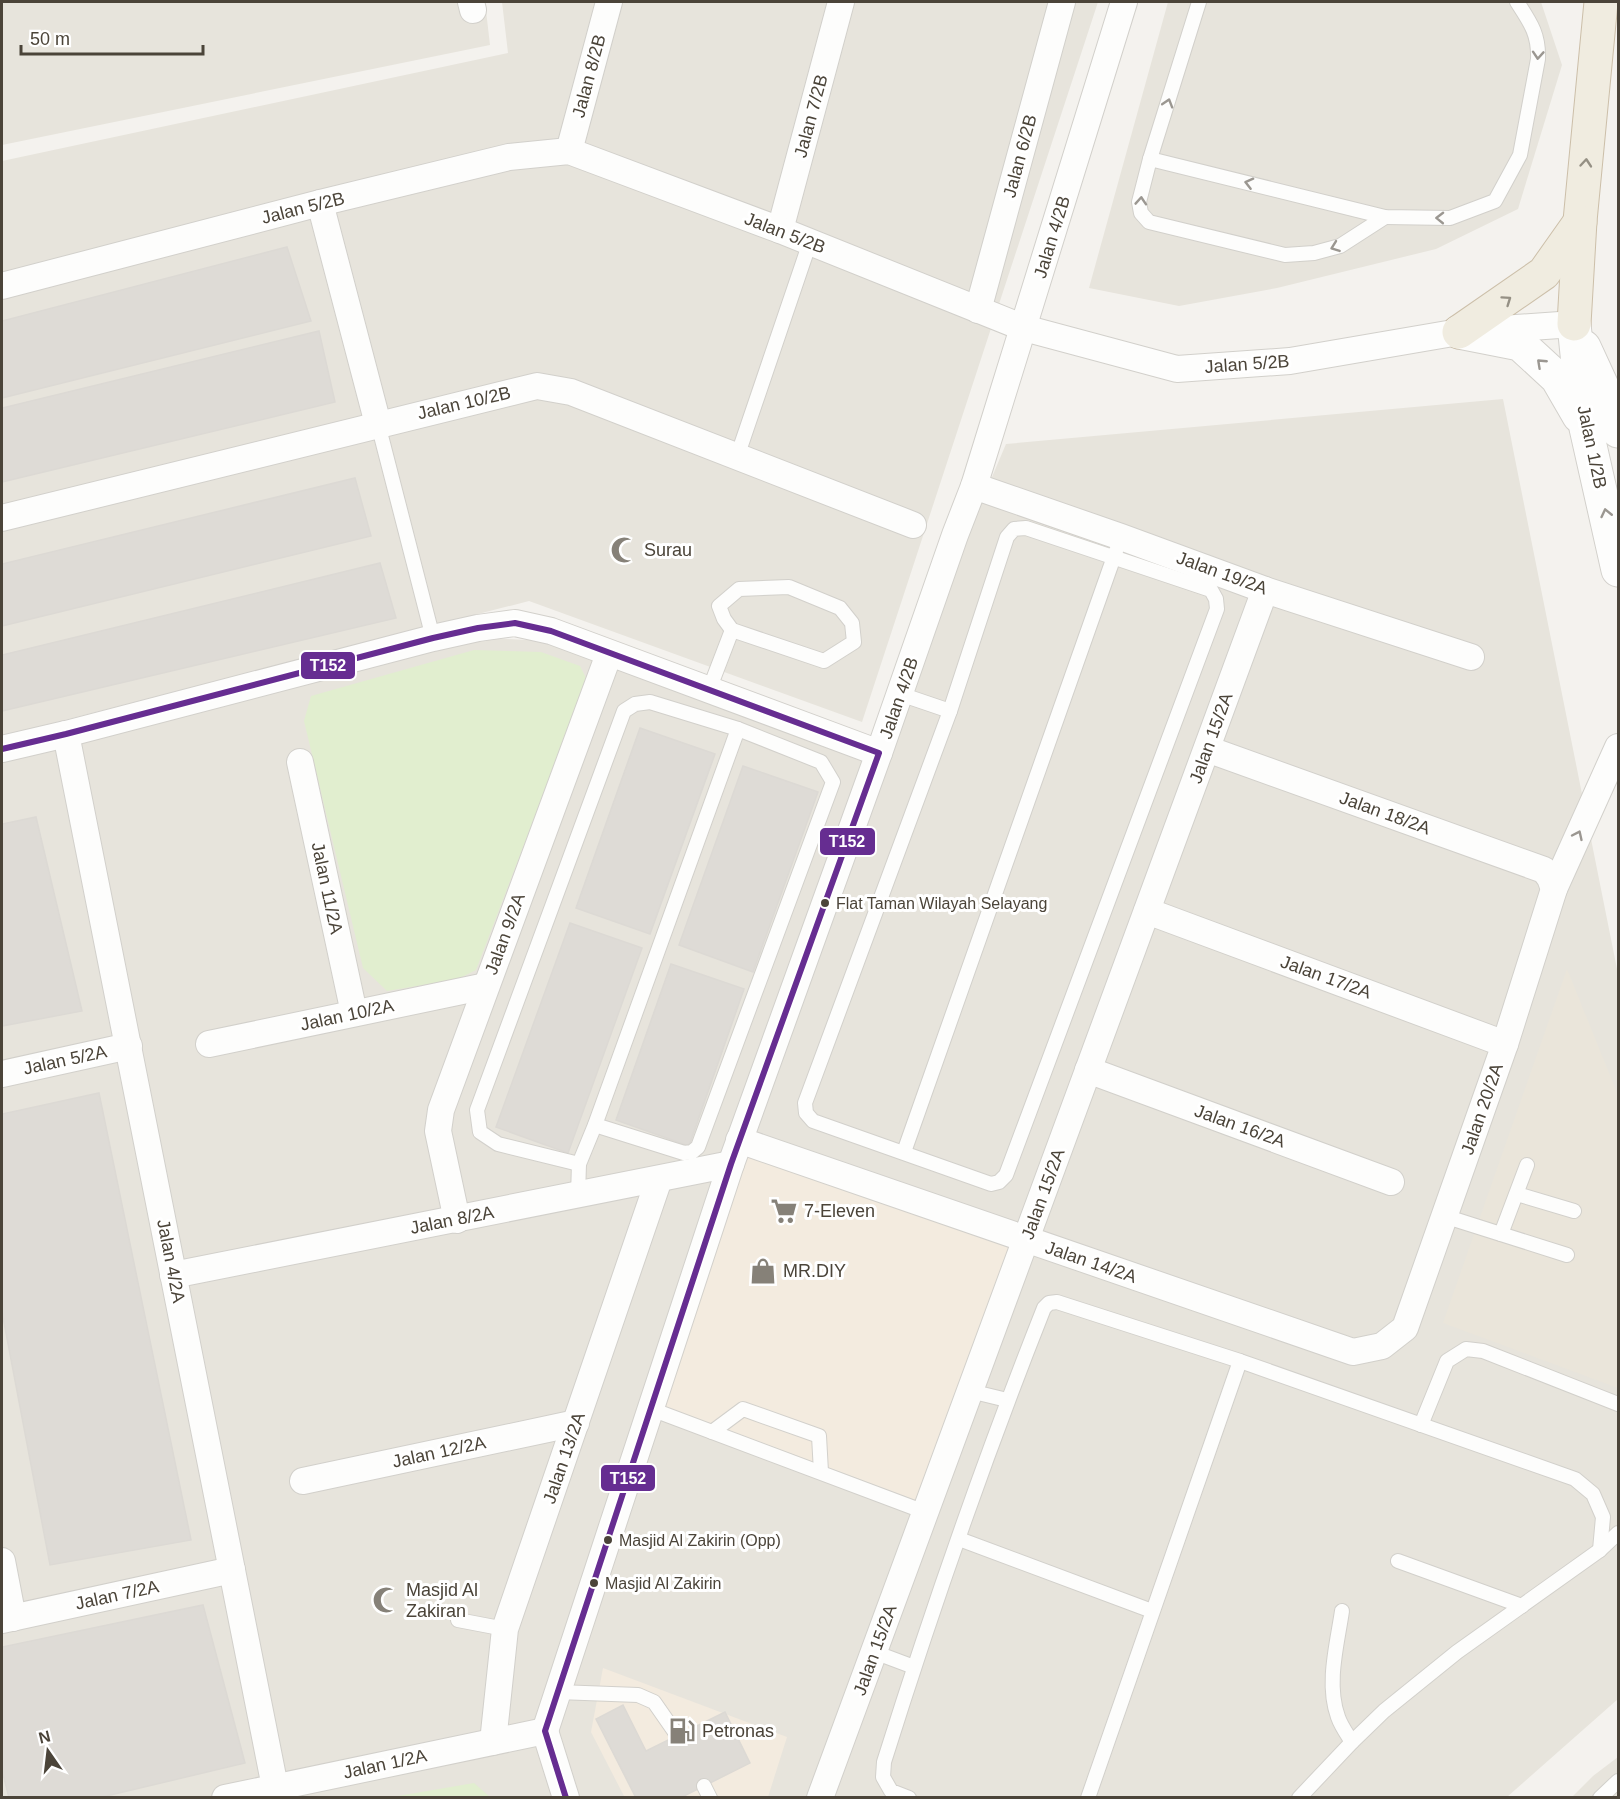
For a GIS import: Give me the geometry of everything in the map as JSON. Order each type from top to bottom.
[{"type":"highway","points":[[1574,324],[1580,221],[1601,2]]},
{"type":"highway","points":[[1459,332],[1544,273],[1580,221]]},
{"type":"street","name":"Jalan 8/2B","points":[[569,151],[609,2]]},
{"type":"street","name":"Jalan 7/2B","points":[[780,231],[841,2]]},
{"type":"street","name":"Jalan 6/2B","points":[[978,310],[1062,2]]},
{"type":"street","name":"Jalan 4/2B","points":[[545,1731],[730,1164],[974,486],[1124,2]]},
{"type":"street","name":"Jalan 5/2B","points":[[2,286],[320,203],[509,157],[569,151],[810,242],[1024,328],[1177,369],[1290,361],[1459,332],[1574,324]]},
{"type":"street","points":[[320,203],[378,424]]},
{"type":"street","points":[[1574,324],[1613,410],[1618,431]]},
{"type":"street","name":"Jalan 1/2B","points":[[1574,324],[1586,428],[1618,570]]},
{"type":"street","points":[[1459,332],[1520,344],[1557,378],[1586,428]]},
{"type":"street","name":"Jalan 10/2B","points":[[2,518],[537,386],[571,392],[913,525]]},
{"type":"street","name":"Jalan 19/2A","points":[[974,486],[1118,547],[1265,590],[1471,657]]},
{"type":"street","name":"Jalan 15/2A","points":[[820,1797],[1265,590]]},
{"type":"street","points":[[2,749],[433,638],[515,623],[551,631],[879,753]]},
{"type":"street","name":"Jalan 9/2A","points":[[457,1220],[438,1131],[441,1110],[609,654]]},
{"type":"street","name":"Jalan 4/2A","points":[[66,734],[275,1787]]},
{"type":"street","name":"Jalan 20/2A","points":[[1405,1328],[1505,1044],[1554,889],[1618,747]]},
{"type":"street","name":"Jalan 18/2A","points":[[1207,749],[1544,870],[1554,889]]},
{"type":"street","name":"Jalan 11/2A","points":[[300,762],[354,1013]]},
{"type":"street","name":"Jalan 17/2A","points":[[1147,911],[1505,1044]]},
{"type":"street","name":"Jalan 10/2A","points":[[209,1044],[486,986]]},
{"type":"street","name":"Jalan 5/2A","points":[[2,1074],[129,1046]]},
{"type":"street","name":"Jalan 16/2A","points":[[1088,1070],[1391,1182]]},
{"type":"street","name":"Jalan 14/2A","points":[[739,1140],[1353,1352],[1382,1346],[1405,1328]]},
{"type":"street","name":"Jalan 8/2A","points":[[173,1275],[730,1164]]},
{"type":"street","name":"Jalan 13/2A","points":[[493,1742],[505,1629],[659,1179]]},
{"type":"street","name":"Jalan 12/2A","points":[[303,1481],[576,1423]]},
{"type":"street","points":[[2,1561],[7,1619]]},
{"type":"street","name":"Jalan 7/2A","points":[[7,1619],[232,1570]]},
{"type":"street","points":[[545,1731],[566,1797]]},
{"type":"street","name":"Jalan 1/2A","points":[[225,1797],[545,1731]]},
{"type":"lane","points":[[1199,2],[1150,159],[1139,202],[1141,213],[1149,222],[1284,255],[1314,254],[1340,246],[1385,217]]},
{"type":"lane","points":[[1150,159],[1385,217],[1450,218],[1495,201],[1520,156],[1538,59],[1538,44],[1534,28],[1517,2]]},
{"type":"lane","points":[[737,458],[810,242]]},
{"type":"lane","points":[[378,424],[433,638]]},
{"type":"lane","points":[[1026,528],[1118,547],[1211,590],[1216,599],[1217,609],[1006,1175],[999,1182],[991,1184],[813,1121],[806,1113],[805,1103],[950,711],[1007,537],[1014,529],[1026,528]]},
{"type":"lane","points":[[904,1152],[1118,547]]},
{"type":"lane","points":[[789,587],[840,608],[852,623],[854,642],[824,661],[732,630],[719,606],[739,589],[789,587]]},
{"type":"lane","points":[[709,690],[732,630]]},
{"type":"lane","points":[[900,694],[950,711]]},
{"type":"lane","points":[[579,1164],[498,1144],[480,1132],[477,1110],[624,711],[635,704],[650,702],[738,729],[821,762],[833,782],[698,1147],[692,1152],[684,1153],[595,1125]]},
{"type":"lane","points":[[578,1195],[579,1164],[738,729]]},
{"type":"lane","points":[[1501,1234],[1527,1165]]},
{"type":"lane","points":[[1516,1194],[1574,1211]]},
{"type":"lane","points":[[1444,1216],[1567,1255]]},
{"type":"lane","points":[[909,1797],[891,1791],[883,1777],[884,1762],[914,1668],[1007,1400],[1044,1308],[1049,1303],[1057,1302],[1240,1360],[1575,1479],[1593,1494],[1603,1517],[1600,1550]]},
{"type":"lane","points":[[1421,1425],[1447,1361],[1466,1349],[1483,1351],[1618,1404]]},
{"type":"lane","points":[[1088,1797],[1240,1360]]},
{"type":"lane","points":[[970,1391],[1007,1400]]},
{"type":"lane","points":[[651,1409],[925,1512]]},
{"type":"lane","points":[[712,1432],[743,1409],[819,1436],[821,1472]]},
{"type":"lane","points":[[1299,1797],[1393,1703],[1457,1652],[1600,1550],[1618,1533]]},
{"type":"lane","points":[[959,1539],[1152,1611]]},
{"type":"lane","points":[[1398,1561],[1522,1606]]},
{"type":"lane","points":[[1342,1611],[1333,1676],[1333,1701],[1339,1719],[1352,1742]]},
{"type":"lane","points":[[458,1620],[505,1629]]},
{"type":"lane","points":[[874,1652],[914,1668]]},
{"type":"lane","points":[[558,1692],[638,1695],[654,1702],[677,1735]]},
{"type":"lane","points":[[1600,1797],[1618,1781]]},
{"type":"shaded area","points":[[2,2],[485,2],[490,45],[2,145]]},
{"type":"shaded area","points":[[502,2],[1098,2],[862,722],[529,601],[2,736],[2,161],[508,53]]},
{"type":"shaded area","points":[[1168,2],[1541,2],[1562,65],[1518,209],[1436,249],[1277,288],[1179,306],[1089,288]]},
{"type":"shaded area","points":[[1503,399],[1618,974],[1618,1699],[1507,1797],[2,1798],[2,762],[473,637],[546,641],[879,753],[900,694],[1006,444]]},
{"type":"shaded area","points":[[1567,969],[1618,1095],[1618,1388],[1443,1323]]},
{"type":"shaded area","points":[[744,1151],[1014,1245],[921,1502],[663,1406]]},
{"type":"shaded area","points":[[603,1668],[787,1737],[768,1797],[625,1798],[591,1732]]},
{"type":"shaded area","points":[[1618,1757],[1618,1797],[1571,1798],[1593,1776]]},
{"type":"green space","points":[[474,650],[541,652],[580,666],[587,680],[476,970],[458,979],[387,991],[363,968],[304,721],[311,696]]},
{"type":"green space","points":[[474,1783],[490,1797],[392,1797]]},
{"type":"building","points":[[287,247],[311,321],[2,398],[2,321]]},
{"type":"building","points":[[319,331],[335,402],[2,482],[2,408]]},
{"type":"building","points":[[355,478],[371,536],[2,626],[2,564]]},
{"type":"building","points":[[380,563],[396,618],[2,711],[2,655]]},
{"type":"building","points":[[640,728],[715,754],[650,934],[576,908]]},
{"type":"building","points":[[743,766],[818,792],[753,972],[679,945]]},
{"type":"building","points":[[36,817],[82,1011],[2,1026],[2,824]]},
{"type":"building","points":[[570,923],[642,948],[568,1153],[496,1127]]},
{"type":"building","points":[[671,964],[744,989],[689,1146],[616,1120]]},
{"type":"building","points":[[99,1093],[191,1540],[50,1565],[2,1312],[2,1114]]},
{"type":"building","points":[[203,1605],[245,1763],[98,1798],[9,1798],[2,1770],[2,1647]]},
{"type":"building","points":[[623,1705],[646,1751],[725,1712],[750,1763],[680,1798],[636,1798],[596,1719]]},
{"type":"transit line","name":"T152","points":[[2,749],[433,638],[515,623],[551,631],[879,753],[731,1164],[545,1731],[566,1798]]},
{"type":"place","name":"Surau","points":[[624,550]]},
{"type":"place","name":"Flat Taman Wilayah Selayang","points":[[825,903]]},
{"type":"place","name":"7-Eleven","points":[[784,1211]]},
{"type":"place","name":"MR.DIY","points":[[763,1271]]},
{"type":"place","name":"Masjid Al Zakirin (Opp)","points":[[608,1540]]},
{"type":"place","name":"Masjid Al Zakirin","points":[[594,1583]]},
{"type":"place","name":"Masjid Al Zakiran","points":[[386,1600]]},
{"type":"place","name":"Petronas","points":[[682,1731]]}]
